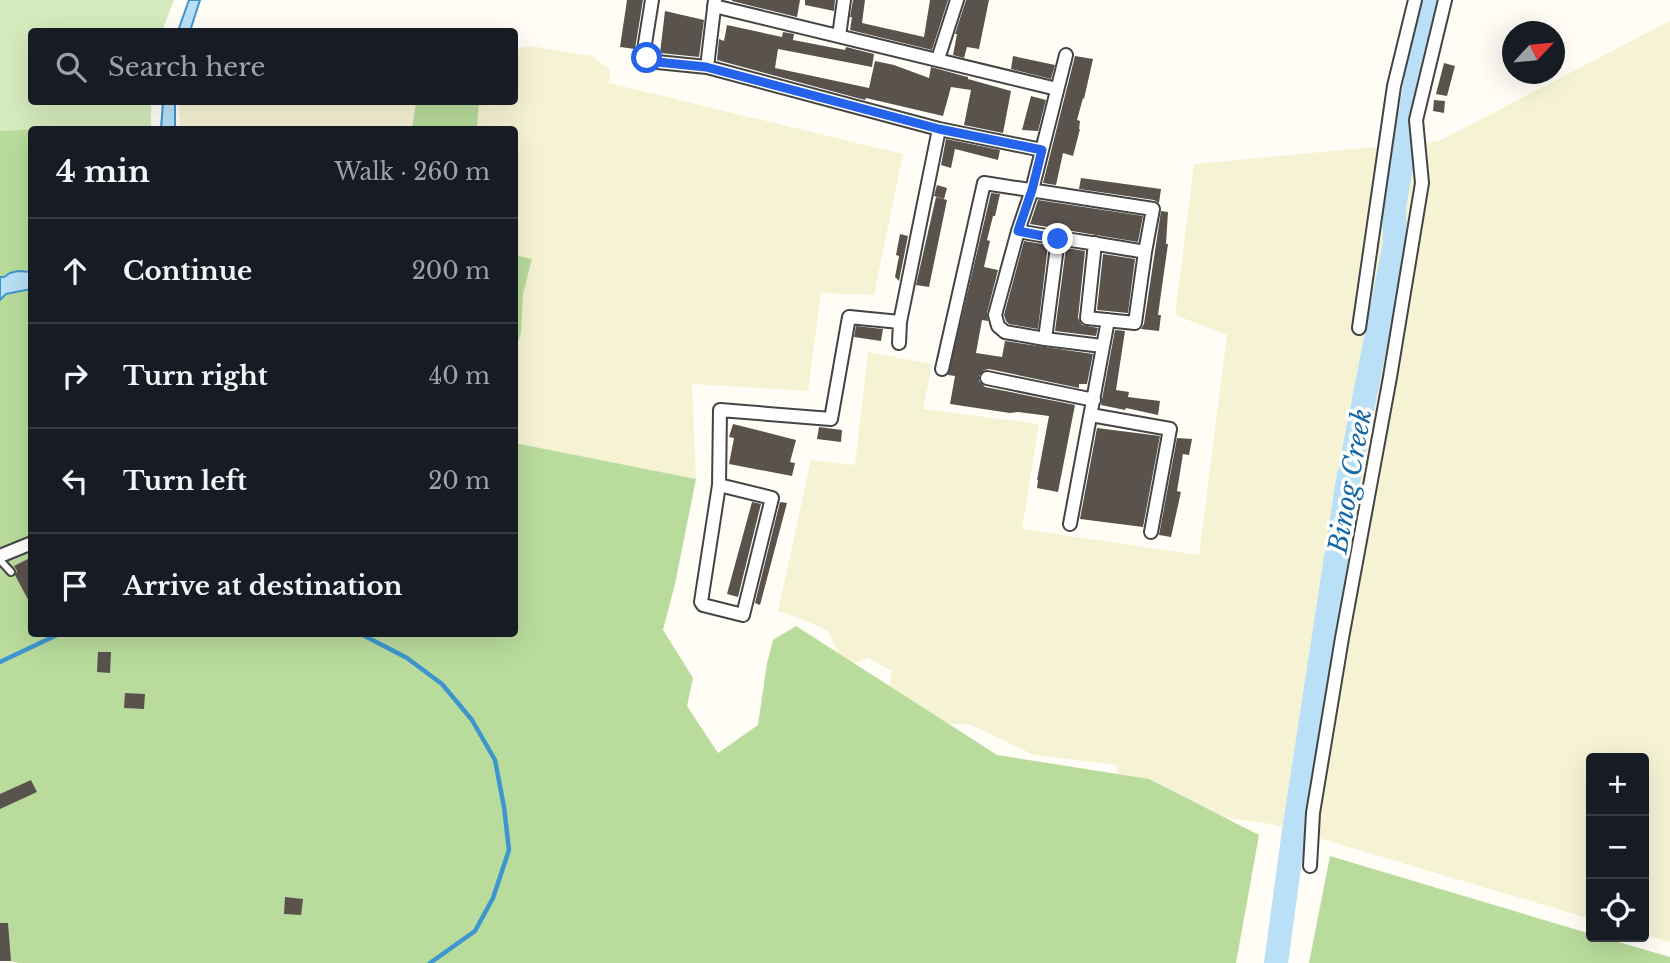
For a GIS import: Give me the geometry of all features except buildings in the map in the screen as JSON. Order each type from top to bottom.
[{"type":"street","points":[[652,0],[644,50],[647,58],[657,62],[706,67],[939,129],[1042,150]]},
{"type":"street","points":[[839,36],[844,0]]},
{"type":"street","points":[[939,59],[957,0]]},
{"type":"street","points":[[1359,328],[1394,86],[1415,0]]},
{"type":"street","points":[[1310,866],[1313,813],[1422,183],[1416,120],[1445,0]]},
{"type":"street","points":[[706,67],[714,3],[1057,89]]},
{"type":"street","points":[[1066,55],[1032,190],[995,315],[998,326],[1005,332],[1102,346]]},
{"type":"street","points":[[899,343],[900,322],[939,129]]},
{"type":"street","points":[[942,369],[984,183],[1153,209],[1135,323],[1087,318],[1095,243]]},
{"type":"street","points":[[1018,231],[1145,252]]},
{"type":"street","points":[[1045,339],[1058,239]]},
{"type":"street","points":[[719,485],[772,498],[743,615],[703,605],[701,602],[719,485],[720,410],[831,419],[849,317],[900,322]]},
{"type":"street","points":[[1070,524],[1108,320]]},
{"type":"street","points":[[987,378],[1094,400]]},
{"type":"street","points":[[1091,415],[1170,429],[1151,532]]},
{"type":"street","points":[[0,558],[28,544]]},
{"type":"lane","points":[[0,558],[10,572]]},
{"type":"shaded area","points":[[1670,21],[1670,942],[1649,936],[1649,753],[1586,753],[1586,918],[1271,824],[1215,816],[1119,783],[1117,765],[1034,755],[969,724],[939,724],[885,701],[892,671],[868,658],[851,664],[837,651],[828,631],[778,611],[811,460],[855,465],[868,352],[932,364],[923,409],[1039,424],[1022,529],[1199,555],[1227,335],[1175,315],[1194,164],[1439,141],[1549,84],[1565,84],[1565,76]]},
{"type":"shaded area","points":[[530,46],[592,56],[610,70],[609,83],[903,154],[874,295],[821,293],[808,391],[692,384],[696,479],[518,444],[518,126],[477,126],[479,105],[518,105],[518,48]]},
{"type":"shaded area","points":[[179,105],[416,105],[413,126],[180,126]]},
{"type":"green space","points":[[0,0],[174,0],[163,28],[28,28],[28,105],[151,105],[151,126],[28,126],[28,167],[0,170]]},
{"type":"green space","points":[[416,105],[479,105],[477,126],[412,126]]},
{"type":"green space","points":[[28,130],[28,637],[518,637],[518,444],[696,479],[663,630],[693,678],[687,706],[718,753],[758,725],[773,640],[796,626],[997,755],[1149,779],[1259,835],[1236,963],[19,963],[0,959],[0,131]]},
{"type":"green space","points":[[518,256],[532,259],[523,294],[518,342]]},
{"type":"green space","points":[[1330,856],[1586,933],[1586,942],[1618,942],[1670,957],[1670,963],[1309,963]]},
{"type":"water","points":[[189,0],[200,0],[191,28],[179,28]]},
{"type":"water","points":[[163,105],[175,105],[175,126],[161,126]]},
{"type":"water","points":[[28,272],[28,290],[6,294],[0,300],[0,277]]},
{"type":"waterway","name":"Binog Creek","points":[[1276,963],[1347,486],[1395,243],[1394,207],[1430,0]]},
{"type":"waterway","points":[[0,662],[53,637]]},
{"type":"waterway","points":[[367,637],[407,658],[442,684],[472,720],[495,760],[509,850],[493,898],[475,931],[430,963]]},
{"type":"route","points":[[647,58],[657,62],[706,67],[939,129],[1042,150],[1018,231],[1058,239]]}]
